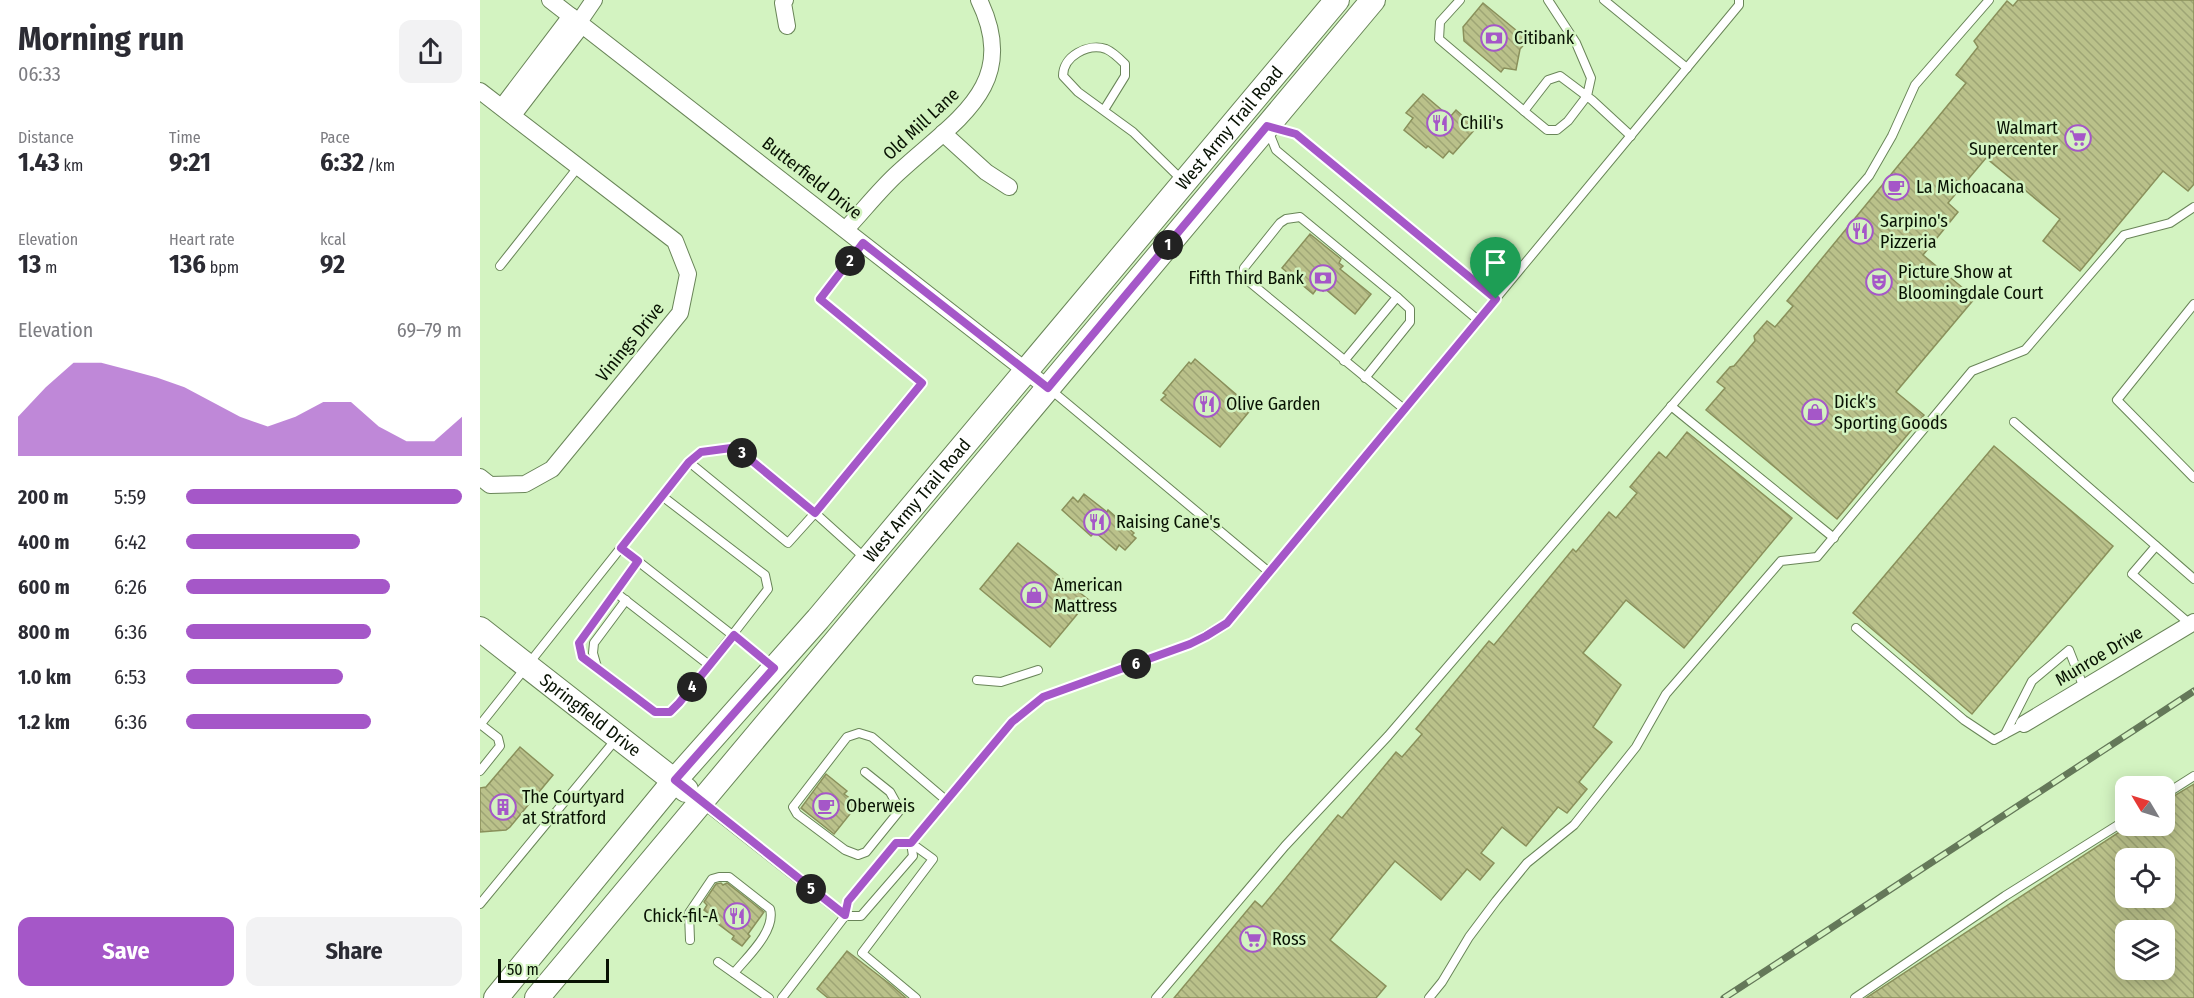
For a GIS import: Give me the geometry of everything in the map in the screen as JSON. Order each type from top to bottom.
[{"type":"main road","name":"West Army Trail Road","points":[[496,998],[675,780],[867,561],[1337,0]]},
{"type":"main road","name":"West Army Trail Road","points":[[537,998],[1373,0]]},
{"type":"main road","points":[[1247,108],[1267,126]]},
{"type":"main road","name":"Springfield Drive","points":[[480,629],[675,780],[699,802]]},
{"type":"street","name":"Butterfield Drive","points":[[550,0],[1048,388]]},
{"type":"street","points":[[507,111],[594,0]]},
{"type":"street","points":[[785,0],[783,3],[787,26]]},
{"type":"street","name":"Old Mill Lane","points":[[846,229],[897,173],[943,133],[975,101],[984,88],[991,68],[993,44],[988,18],[979,0]]},
{"type":"street","name":"Vinings Drive","points":[[480,91],[675,242],[688,274],[680,313],[552,469],[525,484],[490,485],[480,477]]},
{"type":"street","points":[[943,133],[987,172],[1009,187]]},
{"type":"street","name":"Munroe Drive","points":[[2025,724],[2192,623]]},
{"type":"lane","points":[[1460,0],[1440,22],[1439,39],[1547,130],[1557,130],[1568,121],[1587,96],[1591,78],[1576,43],[1548,0]]},
{"type":"lane","points":[[1604,0],[1687,68]]},
{"type":"lane","points":[[699,802],[845,915],[861,916],[912,856],[911,843],[1012,722],[1043,697],[1206,636],[1227,623],[1739,5],[1739,0]]},
{"type":"lane","points":[[1156,998],[1278,853],[1388,736],[1869,176],[1892,136],[1915,85],[1989,0]]},
{"type":"lane","points":[[1104,110],[1125,76],[1125,64],[1108,50],[1095,47],[1073,56],[1066,64],[1063,76],[1078,92],[1133,132],[1185,182]]},
{"type":"lane","points":[[1524,111],[1548,80],[1560,76],[1587,96],[1631,136]]},
{"type":"lane","points":[[1267,126],[1296,134],[1496,299]]},
{"type":"lane","points":[[1267,126],[1276,150],[1478,320]]},
{"type":"lane","points":[[500,266],[579,166]]},
{"type":"lane","points":[[1429,998],[1442,982],[1468,937],[1496,901],[1527,863],[1574,825],[1636,747],[1666,694],[1781,561],[1817,557],[1972,371],[2025,350],[2124,235],[2170,223],[2194,207]]},
{"type":"lane","points":[[1365,378],[1410,322],[1410,309],[1300,217],[1286,219],[1280,223],[1244,268],[1243,273],[1247,280],[1344,361],[1365,378],[1404,409]]},
{"type":"lane","points":[[689,462],[788,543],[922,383],[820,299],[863,243]]},
{"type":"lane","points":[[1344,361],[1396,297]]},
{"type":"lane","points":[[2194,303],[2117,400],[2194,477]]},
{"type":"lane","points":[[1048,388],[1269,572]]},
{"type":"lane","points":[[1671,406],[1834,538]]},
{"type":"lane","points":[[2014,422],[2194,579]]},
{"type":"lane","points":[[480,771],[500,746],[498,738],[480,724],[689,462],[701,452],[731,448],[740,451],[815,513],[867,561]]},
{"type":"lane","points":[[638,561],[579,643],[582,657],[655,712],[670,712],[734,635],[768,589],[765,574],[662,496]]},
{"type":"lane","points":[[2156,546],[2132,574],[2192,623]]},
{"type":"lane","points":[[621,548],[774,668]]},
{"type":"lane","points":[[615,592],[709,665]]},
{"type":"lane","points":[[597,667],[593,653],[594,643],[626,600]]},
{"type":"lane","points":[[1856,628],[1964,720],[1994,740],[2025,724]]},
{"type":"lane","points":[[2005,734],[2032,681],[2069,650],[2084,688]]},
{"type":"lane","points":[[977,680],[1001,682],[1038,670]]},
{"type":"lane","points":[[865,772],[890,792],[900,810],[866,852],[858,855],[845,850],[797,814],[794,807],[847,737],[859,733],[872,737],[947,801]]},
{"type":"lane","points":[[480,904],[618,737]]},
{"type":"lane","points":[[2175,788],[2194,776]]},
{"type":"lane","points":[[1855,998],[2005,896],[2115,826]]},
{"type":"lane","points":[[782,998],[845,915],[848,901],[896,843],[911,843],[933,859],[862,953],[916,998]]},
{"type":"lane","points":[[690,940],[689,913],[712,879],[729,878],[770,909],[772,917],[765,934],[734,973]]},
{"type":"lane","points":[[718,962],[770,998]]},
{"type":"building","points":[[2018,0],[2194,0],[2194,184],[2188,191],[2163,171],[2080,271],[2043,241],[2060,219],[1986,158],[1948,203],[1958,212],[1923,255],[1975,298],[1896,392],[1924,415],[1837,519],[1706,410],[1725,388],[1717,382],[1755,341],[1754,336],[1767,321],[1775,327],[1793,306],[1787,301],[1966,83],[1956,75],[1978,47],[1974,41],[2007,1],[2013,6]]},
{"type":"building","name":"Citibank","points":[[1483,3],[1528,40],[1520,49],[1516,70],[1504,68],[1501,72],[1464,41],[1463,27]]},
{"type":"building","name":"Chili's","points":[[1423,94],[1450,117],[1456,110],[1476,128],[1453,154],[1449,151],[1443,158],[1404,130],[1413,118],[1406,113]]},
{"type":"building","name":"Fifth Third Bank","points":[[1310,234],[1341,259],[1339,263],[1343,266],[1340,269],[1371,294],[1355,314],[1324,288],[1323,291],[1318,287],[1313,294],[1282,268]]},
{"type":"building","name":"Olive Garden","points":[[1195,359],[1252,408],[1220,447],[1161,400],[1166,395],[1163,393],[1189,362],[1191,364]]},
{"type":"building","points":[[1687,432],[1792,518],[1684,648],[1626,600],[1583,653],[1621,685],[1593,727],[1612,742],[1579,782],[1587,789],[1567,813],[1558,807],[1526,846],[1502,827],[1481,853],[1494,863],[1480,880],[1467,869],[1441,900],[1395,861],[1330,940],[1386,986],[1376,998],[1174,998],[1255,901],[1262,907],[1338,815],[1342,818],[1396,752],[1402,757],[1422,734],[1416,729],[1489,641],[1494,645],[1573,549],[1576,552],[1609,512],[1616,518],[1637,493],[1630,487],[1659,452],[1666,458]]},
{"type":"building","points":[[1994,446],[2113,546],[1972,714],[1853,613]]},
{"type":"building","name":"Raising Cane's","points":[[1084,494],[1107,512],[1108,510],[1134,533],[1132,535],[1136,538],[1125,550],[1119,545],[1116,550],[1095,532],[1091,536],[1062,510],[1073,497],[1078,502]]},
{"type":"building","name":"American Mattress","points":[[1018,543],[1089,600],[1050,647],[980,589]]},
{"type":"building","name":"The Courtyard at Stratford","points":[[520,747],[553,775],[510,827],[506,830],[480,832],[480,788],[486,787]]},
{"type":"building","points":[[826,774],[847,791],[844,794],[858,804],[834,834],[801,808]]},
{"type":"building","points":[[2194,784],[2194,998],[1866,998],[2115,835],[2175,836],[2175,795]]},
{"type":"building","name":"Chick-fil-A","points":[[727,883],[764,912],[742,946],[704,910],[707,905],[704,902],[716,884],[723,885]]},
{"type":"building","points":[[847,951],[906,998],[828,998],[817,989]]},
{"type":"railway","points":[[1724,998],[2194,691]]},
{"type":"place","name":"Citibank","points":[[1494,38]]},
{"type":"place","name":"Chili's","points":[[1440,123]]},
{"type":"place","name":"Walmart Supercenter","points":[[2078,138]]},
{"type":"place","name":"La Michoacana","points":[[1896,187]]},
{"type":"place","name":"Sarpino's Pizzeria","points":[[1860,231]]},
{"type":"place","name":"Fifth Third Bank","points":[[1323,278]]},
{"type":"place","name":"Picture Show at Bloomingdale Court","points":[[1879,282]]},
{"type":"place","name":"Olive Garden","points":[[1207,404]]},
{"type":"place","name":"Dick's Sporting Goods","points":[[1815,412]]},
{"type":"place","name":"Raising Cane's","points":[[1097,522]]},
{"type":"place","name":"American Mattress","points":[[1034,595]]},
{"type":"place","name":"Oberweis","points":[[826,806]]},
{"type":"place","name":"The Courtyard at Stratford","points":[[503,807]]},
{"type":"place","name":"Chick-fil-A","points":[[737,916]]},
{"type":"place","name":"Ross","points":[[1253,939]]},
{"type":"route","points":[[1267,126],[1296,134],[1496,299],[1227,623],[1190,644],[1043,697],[1012,722],[911,843],[896,843],[848,901],[845,915],[699,802],[675,780],[774,668],[734,635],[670,712],[655,712],[582,657],[579,643],[638,561],[621,548],[689,462],[701,452],[731,448],[740,451],[815,513],[922,383],[820,299],[863,243],[1048,388],[1267,126]]}]
